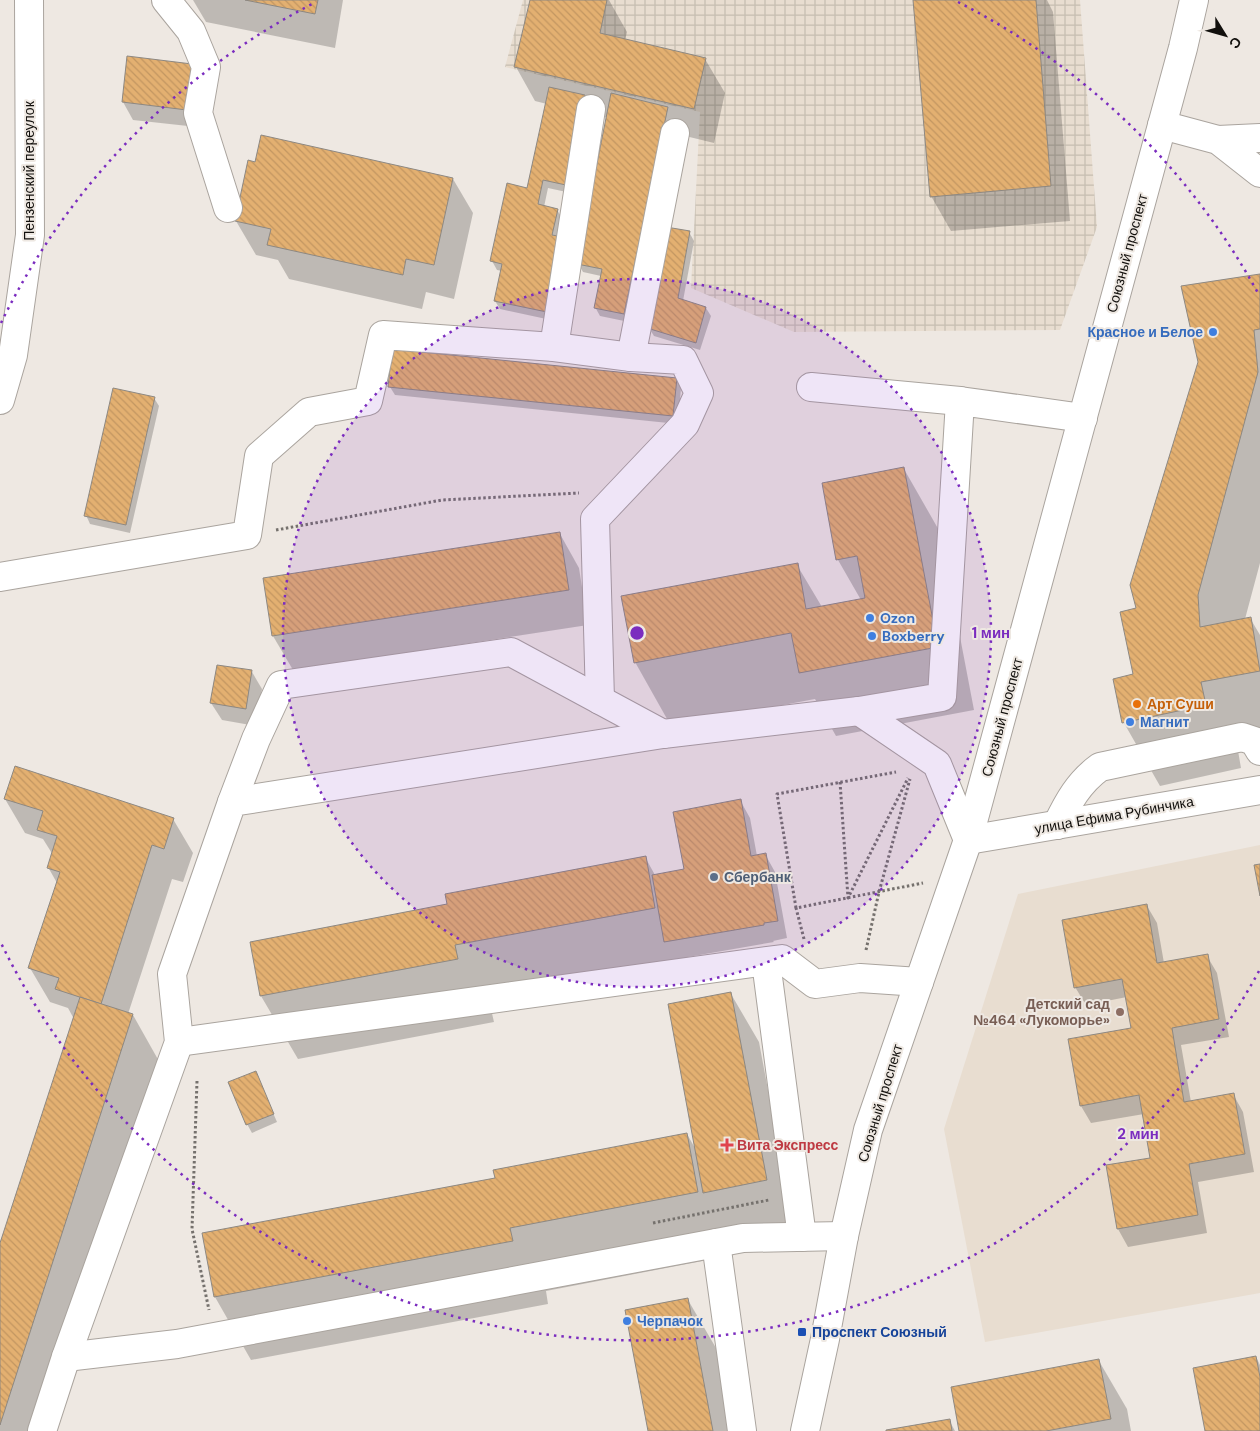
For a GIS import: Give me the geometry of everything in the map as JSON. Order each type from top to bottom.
[{"type":"street","name":"Пензенский переулок","points":[[0,400],[12,355],[30,236],[29,0]]},
{"type":"street","points":[[166,0],[191,32],[206,67],[198,113],[228,208]]},
{"type":"street","name":"Союзный проспект","points":[[805,1431],[825,1339],[844,1236],[868,1130],[968,840],[1162,125],[1194,0]]},
{"type":"street","points":[[554,347],[591,109]]},
{"type":"street","points":[[1162,125],[1218,140],[1260,138]]},
{"type":"street","points":[[631,358],[675,133]]},
{"type":"street","points":[[1218,140],[1260,173]]},
{"type":"street","points":[[0,577],[247,535],[259,456],[309,412],[368,400],[383,335],[554,347],[631,358],[683,360],[699,393],[685,424],[594,519],[600,700]]},
{"type":"street","points":[[811,387],[960,401],[1082,418]]},
{"type":"street","points":[[232,802],[663,734],[859,711],[942,697],[960,401]]},
{"type":"street","points":[[42,1431],[66,1357],[188,1040],[172,974],[232,802],[256,739],[281,685],[512,652],[663,734]]},
{"type":"street","points":[[859,711],[925,767],[968,840]]},
{"type":"street","points":[[1057,825],[1072,796],[1088,775],[1100,767],[1242,737],[1254,741],[1260,751]]},
{"type":"street","name":"улица Ефима Рубинчика","points":[[968,840],[1260,790]]},
{"type":"street","points":[[188,1040],[782,960],[815,984],[860,978],[918,982]]},
{"type":"street","points":[[766,962],[802,1237]]},
{"type":"street","points":[[66,1357],[177,1344],[743,1238],[844,1236]]},
{"type":"street","points":[[716,1243],[742,1431]]},
{"type":"path","points":[[247,535],[442,500],[622,490]]},
{"type":"path","points":[[815,984],[796,908],[777,794],[925,767]]},
{"type":"path","points":[[860,978],[879,892],[925,767]]},
{"type":"path","points":[[848,898],[925,767]]},
{"type":"path","points":[[840,782],[848,898]]},
{"type":"path","points":[[796,908],[955,876]]},
{"type":"path","points":[[188,1040],[192,1229],[211,1318]]},
{"type":"path","points":[[645,1224],[771,1199]]},
{"type":"shaded area","points":[[523,0],[1080,0],[1097,227],[1060,330],[794,332],[691,288],[700,112],[505,67]]},
{"type":"shaded area","name":"Детский сад №464 «Лукоморье»","points":[[1260,845],[1260,1293],[985,1342],[944,1129],[1018,894]]},
{"type":"building","points":[[245,0],[318,0],[315,14]]},
{"type":"building","points":[[530,0],[607,0],[600,33],[706,58],[694,109],[514,67]]},
{"type":"building","points":[[913,0],[1036,0],[1051,186],[930,197]]},
{"type":"building","points":[[127,56],[192,64],[187,110],[122,102]]},
{"type":"building","points":[[549,87],[585,95],[566,185],[543,180],[538,204],[558,209],[552,235],[563,237],[547,312],[494,301],[502,264],[490,261],[507,183],[527,188]]},
{"type":"building","points":[[611,93],[668,107],[624,314],[594,308],[602,269],[577,264]]},
{"type":"building","points":[[261,135],[453,178],[434,265],[406,259],[403,275],[267,245],[271,229],[235,221],[248,160],[255,162]]},
{"type":"building","points":[[666,227],[690,231],[678,298],[706,307],[696,343],[647,328]]},
{"type":"building","points":[[1260,274],[1260,329],[1254,330],[1258,372],[1198,595],[1200,627],[1251,617],[1260,671],[1201,682],[1206,705],[1122,723],[1113,679],[1133,674],[1120,612],[1136,608],[1130,585],[1198,362],[1181,286]]},
{"type":"building","points":[[392,349],[677,378],[673,416],[388,387]]},
{"type":"building","points":[[113,388],[155,397],[126,525],[84,516]]},
{"type":"building","points":[[904,467],[938,647],[799,673],[791,633],[634,663],[621,596],[798,563],[806,609],[865,598],[857,556],[836,560],[822,483]]},
{"type":"building","points":[[560,532],[569,590],[272,636],[263,578]]},
{"type":"building","points":[[217,665],[252,670],[246,709],[210,703]]},
{"type":"building","points":[[15,766],[174,818],[164,849],[152,845],[101,1004],[55,989],[59,978],[28,968],[60,872],[47,868],[57,836],[37,830],[43,811],[4,799]]},
{"type":"building","points":[[741,799],[751,856],[766,853],[778,921],[664,942],[652,875],[684,869],[673,812]]},
{"type":"building","points":[[646,856],[655,908],[455,945],[458,959],[260,996],[250,942],[447,904],[445,894]]},
{"type":"building","points":[[1260,864],[1260,896],[1254,865]]},
{"type":"building","points":[[1147,904],[1157,963],[1208,954],[1219,1019],[1172,1028],[1184,1102],[1234,1093],[1245,1154],[1189,1164],[1198,1215],[1117,1229],[1106,1165],[1150,1158],[1139,1095],[1080,1106],[1068,1039],[1131,1028],[1122,979],[1074,988],[1062,920]]},
{"type":"building","points":[[731,992],[767,1180],[703,1193],[668,1004]]},
{"type":"building","points":[[80,997],[133,1014],[0,1425],[0,1243]]},
{"type":"building","points":[[256,1071],[274,1114],[246,1125],[228,1082]]},
{"type":"building","points":[[687,1133],[698,1192],[510,1228],[513,1241],[214,1297],[202,1233],[495,1178],[493,1170]]},
{"type":"building","points":[[688,1298],[713,1431],[648,1431],[625,1310]]},
{"type":"building","points":[[1256,1356],[1260,1377],[1260,1431],[1205,1431],[1193,1368]]},
{"type":"building","points":[[1099,1359],[1111,1419],[1046,1431],[959,1431],[951,1387]]},
{"type":"building","points":[[950,1419],[952,1431],[886,1431],[886,1430]]},
{"type":"place","name":"Красное и Белое","points":[[1213,332]]},
{"type":"place","name":"Ozon","points":[[870,618]]},
{"type":"place","name":"Boxberry","points":[[872,636]]},
{"type":"place","name":"Арт Суши","points":[[1137,704]]},
{"type":"place","name":"Магнит","points":[[1130,722]]},
{"type":"place","name":"Сбербанк","points":[[714,877]]},
{"type":"place","name":"Детский сад №464 «Лукоморье»","points":[[1120,1012]]},
{"type":"place","name":"Вита Экспресс","points":[[727,1145]]},
{"type":"place","name":"Черпачок","points":[[627,1321]]},
{"type":"place","name":"Проспект Союзный","points":[[802,1332]]}]
